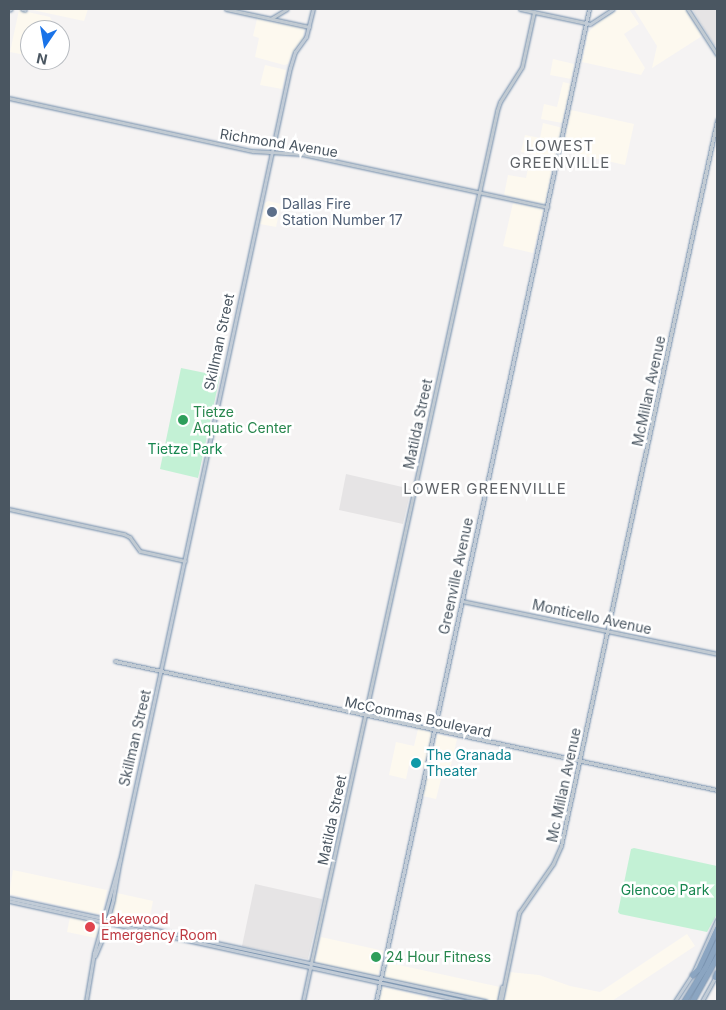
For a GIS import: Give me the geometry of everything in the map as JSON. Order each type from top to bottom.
[{"type":"highway","points":[[692,975],[698,969],[717,928]]},
{"type":"highway","points":[[684,1001],[700,976],[717,942]]},
{"type":"highway","points":[[692,1001],[717,956]]},
{"type":"main road","name":"Skillman Street","points":[[86,1001],[95,956],[106,921],[120,860],[292,58],[304,41],[313,9]]},
{"type":"main road","name":"Greenville Avenue","points":[[376,1001],[588,9]]},
{"type":"main road","points":[[586,23],[590,24],[614,9]]},
{"type":"main road","points":[[9,900],[311,964],[434,995],[486,1001]]},
{"type":"main road","points":[[675,1001],[692,975],[717,919]]},
{"type":"main road","points":[[137,927],[310,969],[434,990],[464,999]]},
{"type":"main road","points":[[303,1001],[311,964]]},
{"type":"main road","points":[[702,1001],[717,974]]},
{"type":"main road","points":[[434,990],[434,995]]},
{"type":"street","points":[[226,9],[308,27]]},
{"type":"street","points":[[271,19],[287,9]]},
{"type":"street","points":[[520,9],[586,23]]},
{"type":"street","points":[[688,9],[717,54]]},
{"type":"street","points":[[281,21],[279,17],[282,12]]},
{"type":"street","name":"Matilda Street","points":[[311,964],[497,111],[500,102],[522,67],[534,12]]},
{"type":"street","name":"Richmond Avenue","points":[[9,98],[253,151],[302,154],[547,207]]},
{"type":"street","name":"McMillan Avenue","points":[[600,665],[717,121]]},
{"type":"street","points":[[9,509],[124,534],[130,537],[140,550],[185,561]]},
{"type":"street","name":"Monticello Avenue","points":[[462,601],[717,654]]},
{"type":"street","name":"McCommas Boulevard","points":[[115,661],[717,790]]},
{"type":"street","name":"Mc Millan Avenue","points":[[500,1001],[519,913],[559,854],[600,665]]},
{"type":"shaded area","points":[[28,9],[88,9],[84,21]]},
{"type":"shaded area","points":[[620,9],[629,9],[639,24],[624,34],[645,68],[641,75],[582,62],[588,33],[597,23]]},
{"type":"shaded area","points":[[634,9],[685,9],[702,36],[652,68],[657,46]]},
{"type":"shaded area","points":[[692,9],[717,9],[717,44],[715,46]]},
{"type":"shaded area","points":[[19,10],[50,17],[52,20],[20,20],[20,54],[10,52]]},
{"type":"shaded area","points":[[257,19],[304,28],[303,39],[291,55],[288,64],[284,65],[255,57],[259,38],[253,36]]},
{"type":"shaded area","points":[[553,59],[574,64],[571,79],[550,75]]},
{"type":"shaded area","points":[[265,65],[286,70],[282,89],[260,85]]},
{"type":"shaded area","points":[[563,82],[571,84],[562,123],[541,119],[544,104],[557,107]]},
{"type":"shaded area","points":[[571,110],[634,124],[625,165],[562,151]]},
{"type":"shaded area","points":[[543,123],[563,128],[556,159],[521,152],[525,135],[540,138]]},
{"type":"shaded area","points":[[530,158],[553,163],[545,204],[504,195],[508,175],[526,178]]},
{"type":"shaded area","points":[[268,201],[281,204],[276,227],[260,224],[265,203]]},
{"type":"shaded area","points":[[513,203],[543,209],[533,253],[503,246]]},
{"type":"shaded area","points":[[346,474],[411,489],[403,524],[339,510]]},
{"type":"shaded area","points":[[418,729],[431,732],[432,734],[425,768],[409,765],[406,779],[389,775],[396,742],[414,746]]},
{"type":"shaded area","points":[[437,734],[457,739],[450,769],[432,766]]},
{"type":"shaded area","points":[[429,768],[443,771],[436,799],[423,796]]},
{"type":"shaded area","points":[[13,870],[107,890],[102,915],[9,894]]},
{"type":"shaded area","points":[[255,884],[322,899],[308,959],[242,946]]},
{"type":"shaded area","points":[[117,893],[153,901],[148,926],[111,919]]},
{"type":"shaded area","points":[[70,917],[99,923],[96,938],[67,932]]},
{"type":"shaded area","points":[[687,934],[695,946],[612,1001],[504,1001],[509,972],[539,975],[570,986],[600,992]]},
{"type":"shaded area","points":[[321,937],[384,951],[378,976],[315,962]]},
{"type":"shaded area","points":[[385,962],[500,987],[497,1001],[381,977]]},
{"type":"shaded area","points":[[382,987],[428,997],[427,1001],[379,1001]]},
{"type":"green space","name":"Tietze Park","points":[[181,368],[220,376],[198,478],[160,469]]},
{"type":"green space","name":"Glencoe Park","points":[[634,848],[717,866],[717,914],[707,932],[620,914],[618,912],[631,849]]},
{"type":"place","name":"Dallas Fire Station Number 17","points":[[272,212]]},
{"type":"place","name":"Tietze Aquatic Center","points":[[183,420]]},
{"type":"place","name":"The Granada Theater","points":[[416,763]]},
{"type":"place","name":"Lakewood Emergency Room","points":[[90,927]]},
{"type":"place","name":"24 Hour Fitness","points":[[376,957]]},
{"type":"district","name":"LOWEST GREENVILLE","points":[[560,154]]},
{"type":"district","name":"LOWER GREENVILLE","points":[[485,489]]}]
